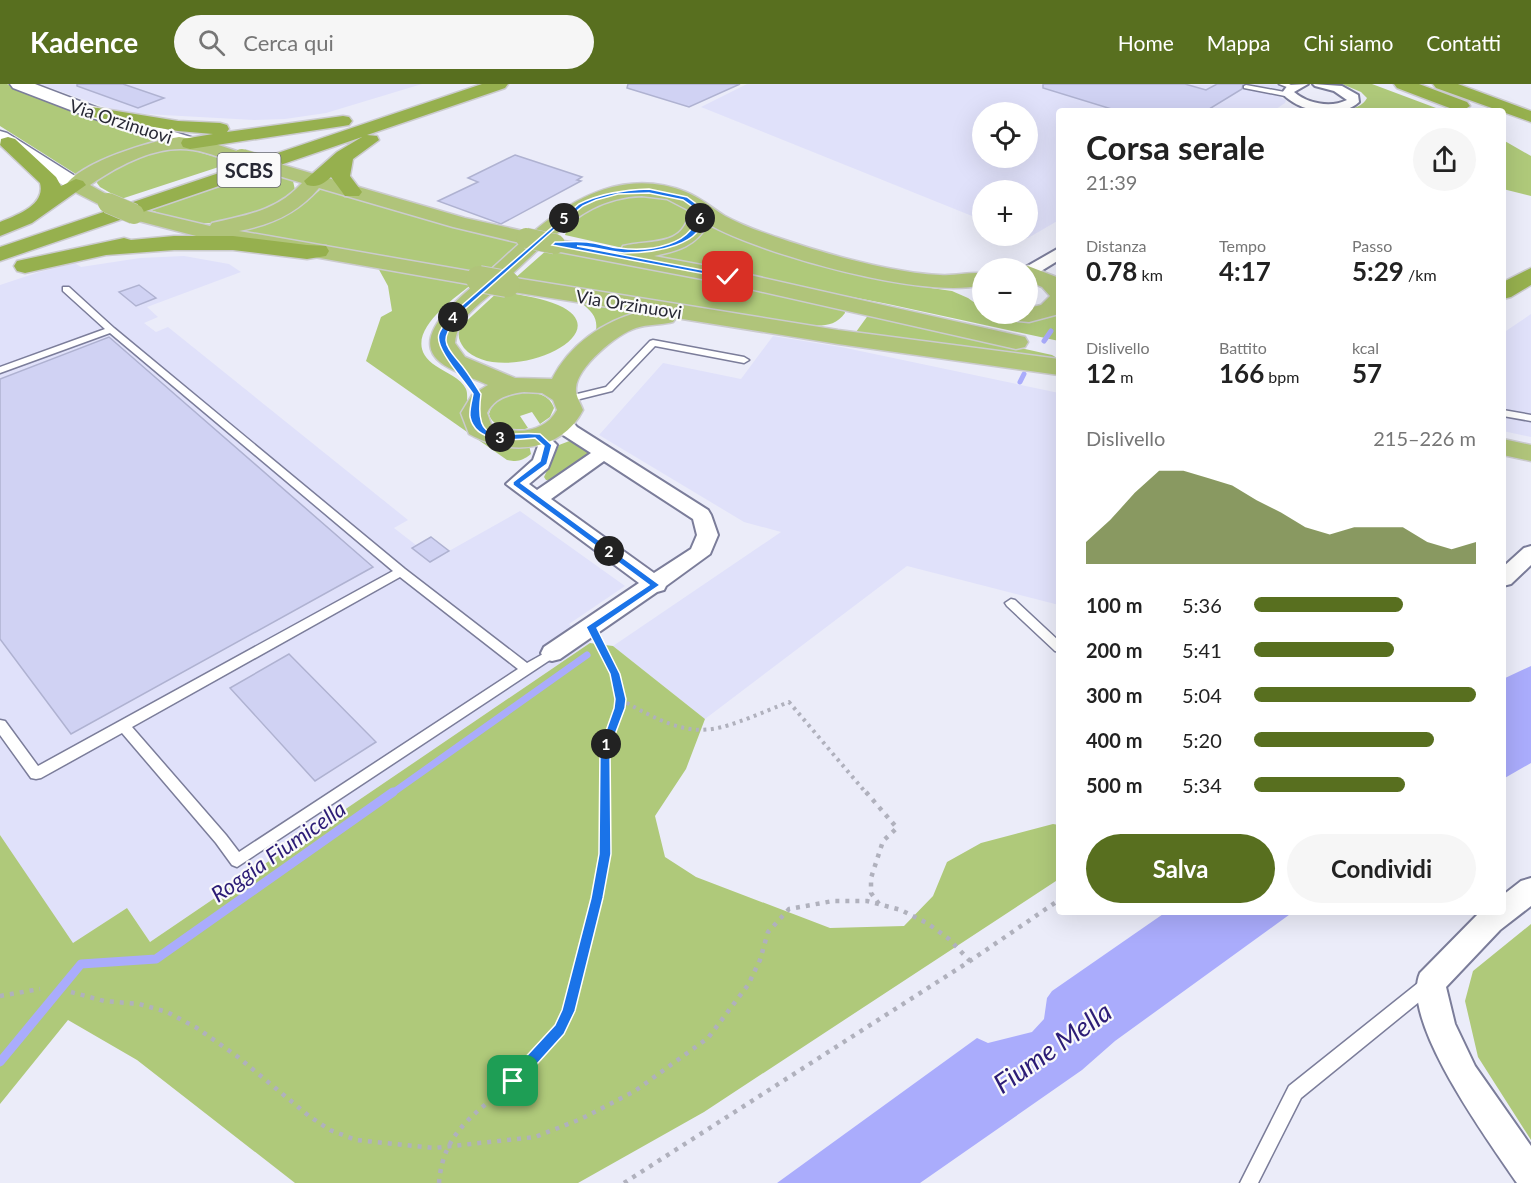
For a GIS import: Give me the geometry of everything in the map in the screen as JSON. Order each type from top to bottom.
[{"type":"highway","points":[[190,143],[351,119],[456,84]]},
{"type":"highway","name":"SCBS","points":[[0,245],[476,84]]},
{"type":"highway","points":[[1403,84],[1466,108]]},
{"type":"highway","points":[[1442,84],[1531,117]]},
{"type":"highway","points":[[1473,84],[1531,105]]},
{"type":"highway","points":[[314,181],[344,156],[385,133],[507,86]]},
{"type":"highway","name":"SCBS","points":[[0,254],[507,86]]},
{"type":"highway","points":[[92,112],[178,126],[282,130]]},
{"type":"highway","points":[[1507,123],[1531,134]]},
{"type":"highway","points":[[4,140],[49,180],[52,191],[47,205]]},
{"type":"highway","points":[[344,156],[339,170],[340,179],[352,192]]},
{"type":"highway","points":[[0,230],[25,219],[76,185]]},
{"type":"highway","points":[[0,273],[104,249],[200,231]]},
{"type":"highway","points":[[104,249],[199,242],[233,243],[307,252],[318,251]]},
{"type":"highway","points":[[1506,290],[1531,275]]},
{"type":"main road","name":"Via Orzinuovi","points":[[20,84],[92,112],[190,143],[460,223],[555,244],[728,277],[1056,350]]},
{"type":"main road","name":"Via Orzinuovi","points":[[4,140],[108,203],[134,214],[200,231],[509,285],[769,326],[1056,367]]},
{"type":"main road","name":"Via Orzinuovi","points":[[76,185],[101,168],[131,154],[152,148],[190,143]]},
{"type":"main road","name":"Via Orzinuovi","points":[[200,231],[248,223],[279,212],[300,198],[314,181]]},
{"type":"main road","points":[[542,369],[465,365],[448,357],[442,344],[442,334],[446,325],[479,293],[581,205],[605,195],[649,191],[685,198],[729,227],[822,258],[878,272],[972,287]]},
{"type":"main road","points":[[555,244],[588,244],[635,251],[663,248],[685,240],[692,234],[700,221],[700,210]]},
{"type":"main road","points":[[1038,280],[1056,291]]},
{"type":"main road","points":[[475,410],[490,394],[542,369],[579,342],[584,330],[578,315],[558,302],[509,285]]},
{"type":"main road","points":[[1038,312],[1042,312],[1056,293]]},
{"type":"main road","points":[[465,365],[477,394],[474,416],[477,425],[489,434],[512,439],[537,436],[553,429],[564,405],[563,378],[602,335],[634,321],[669,317],[733,326],[769,326]]},
{"type":"main road","points":[[465,365],[542,369]]},
{"type":"main road","points":[[542,369],[548,386],[564,405]]},
{"type":"main road","points":[[1506,448],[1531,453]]},
{"type":"street","points":[[1325,84],[1346,91],[1354,98],[1349,104],[1328,108]]},
{"type":"street","points":[[1292,93],[1318,108]]},
{"type":"street","points":[[1038,267],[1056,255]]},
{"type":"street","points":[[552,653],[656,585],[698,554],[708,543],[709,531],[701,515],[570,431],[564,405]]},
{"type":"street","points":[[537,436],[548,445],[544,462],[516,483],[656,585]]},
{"type":"street","points":[[538,499],[603,453]]},
{"type":"street","points":[[1506,576],[1531,553]]},
{"type":"street","points":[[1506,908],[1531,890]]},
{"type":"street","points":[[1497,915],[1430,983],[1440,1027],[1464,1077],[1531,1175]]},
{"type":"lane","points":[[1246,87],[1292,93]]},
{"type":"lane","points":[[66,289],[111,330],[401,572],[527,670]]},
{"type":"lane","points":[[0,370],[111,330]]},
{"type":"lane","points":[[564,405],[609,389],[653,343],[744,360]]},
{"type":"lane","points":[[1506,414],[1531,418]]},
{"type":"lane","points":[[0,725],[36,774],[401,572]]},
{"type":"lane","points":[[1011,603],[1056,645]]},
{"type":"lane","points":[[123,725],[221,839],[237,861],[552,653]]},
{"type":"lane","points":[[1249,1183],[1295,1092],[1430,983]]},
{"type":"path","points":[[439,1183],[439,1166],[446,1147],[468,1117],[513,1081],[544,1049],[560,1030],[569,1011],[597,898],[605,854],[605,748],[620,708],[615,674],[591,627]]},
{"type":"path","points":[[620,699],[671,725],[689,731],[701,731],[734,723],[789,702],[897,828],[884,841],[871,878],[871,893],[879,904]]},
{"type":"path","points":[[71,992],[104,1001],[139,1004],[167,1012],[197,1028],[238,1057],[309,1116],[330,1130],[356,1140],[446,1147],[534,1137],[581,1119],[635,1091],[708,1038],[748,985],[760,960],[768,932],[789,909],[833,901],[867,901],[901,910],[927,922],[949,939],[970,961]]},
{"type":"path","points":[[624,1183],[970,961],[1056,902]]},
{"type":"path","points":[[0,996],[40,989]]},
{"type":"shaded area","points":[[39,84],[422,84],[326,113],[285,119],[254,120],[127,113]]},
{"type":"shaded area","points":[[747,84],[1290,84],[1273,94],[1286,100],[1278,108],[1056,108],[1056,222],[1038,232],[1038,180],[972,180],[972,216],[701,107]]},
{"type":"shaded area","points":[[184,256],[229,264],[241,272],[147,307],[158,317],[144,323],[156,332],[168,327],[408,520],[394,528],[416,545],[431,537],[449,551],[520,511],[625,586],[569,624],[590,643],[150,942],[127,908],[73,944],[0,835],[0,285],[75,263],[81,267],[140,258]]},
{"type":"shaded area","points":[[1531,314],[1531,437],[1506,432],[1506,331]]},
{"type":"shaded area","points":[[773,336],[841,347],[1056,392],[1056,604],[907,566],[705,719],[613,646],[781,532],[744,522],[599,435],[663,363],[741,379]]},
{"type":"green space","points":[[0,84],[7,84],[60,107],[171,141],[79,176],[0,126]]},
{"type":"green space","points":[[1342,84],[1372,84],[1436,108],[1352,108],[1360,105],[1367,98],[1361,92]]},
{"type":"green space","points":[[1506,142],[1531,156],[1531,196],[1506,190]]},
{"type":"green space","points":[[184,148],[234,162],[121,199],[97,183],[98,179],[139,158]]},
{"type":"green space","points":[[263,171],[293,181],[295,190],[274,206],[251,215],[222,222],[199,223],[148,209]]},
{"type":"green space","points":[[321,189],[520,243],[483,275],[235,232],[291,210]]},
{"type":"green space","points":[[647,196],[680,203],[690,211],[693,217],[679,239],[623,248],[565,235],[570,225],[588,210],[624,198]]},
{"type":"green space","points":[[707,222],[840,270],[903,284],[952,291],[972,301],[972,322],[632,254]]},
{"type":"green space","points":[[548,249],[798,297],[844,308],[845,313],[832,323],[805,325],[513,280]]},
{"type":"green space","points":[[377,266],[472,284],[431,321],[421,344],[425,355],[436,366],[464,385],[467,392],[467,421],[529,445],[531,454],[520,460],[507,460],[366,361],[381,317],[392,311],[388,286]]},
{"type":"green space","points":[[499,291],[558,305],[575,317],[577,330],[567,343],[550,353],[527,360],[503,363],[481,359],[464,348],[459,338],[459,330]]},
{"type":"green space","points":[[580,302],[649,313],[595,336],[596,321]]},
{"type":"green space","points":[[1056,311],[1056,340],[980,324],[1038,324],[1038,314]]},
{"type":"green space","points":[[869,314],[1052,355],[1056,360],[1050,362],[856,332]]},
{"type":"green space","points":[[518,393],[534,393],[548,399],[554,408],[550,417],[540,424],[532,412],[520,416],[528,428],[525,429],[503,427],[494,423],[489,414],[494,405],[505,397]]},
{"type":"green space","points":[[572,440],[587,449],[589,459],[552,481],[546,480],[544,477],[559,445]]},
{"type":"green space","points":[[590,643],[613,646],[705,719],[686,769],[655,816],[665,857],[696,877],[830,928],[904,926],[933,896],[947,862],[981,843],[1056,824],[1056,881],[704,1112],[578,1183],[295,1183],[137,1060],[68,1020],[0,1104],[0,835],[73,943],[127,908],[150,942]]},
{"type":"green space","points":[[1531,924],[1531,1140],[1478,1057],[1465,1001],[1473,971]]},
{"type":"water","points":[[1531,666],[1531,763],[1506,777],[1506,678]]},
{"type":"water","name":"Fiume Mella","points":[[1162,915],[1289,915],[1115,1041],[1082,1070],[920,1183],[777,1183],[977,1038],[988,1043],[1032,1032],[1044,1019],[1047,998],[1052,991]]},
{"type":"building","points":[[77,84],[123,84],[164,98],[138,108],[77,86]]},
{"type":"building","points":[[628,84],[740,84],[689,107],[627,88]]},
{"type":"building","points":[[1043,84],[1185,84],[1206,90],[1217,84],[1243,84],[1242,89],[1211,108],[1108,108],[1043,88]]},
{"type":"building","points":[[515,155],[582,177],[577,180],[581,181],[501,224],[438,201],[478,182],[468,178]]},
{"type":"building","points":[[139,285],[156,298],[136,306],[119,292]]},
{"type":"building","points":[[109,337],[373,567],[71,734],[0,639],[0,379]]},
{"type":"building","points":[[431,537],[449,551],[430,562],[412,548]]},
{"type":"building","points":[[289,654],[376,742],[315,781],[230,688]]},
{"type":"waterway","points":[[1044,341],[1051,331]]},
{"type":"waterway","points":[[1020,382],[1024,374]]},
{"type":"waterway","name":"Roggia Fiumicella","points":[[391,794],[587,655]]},
{"type":"waterway","name":"Roggia Fiumicella","points":[[0,1062],[81,964],[156,959],[393,792]]},
{"type":"route","points":[[513,1081],[560,1030],[569,1011],[597,898],[605,854],[605,748],[620,708],[620,699],[615,674],[591,627],[656,585],[516,483],[544,462],[548,445],[537,436],[520,439],[504,438],[489,434],[479,428],[474,416],[477,394],[456,362],[448,357],[442,344],[442,334],[454,315],[555,226],[581,205],[605,195],[649,191],[685,198],[700,210],[698,228],[685,240],[651,250],[621,251],[588,244],[555,244],[728,277]]}]
